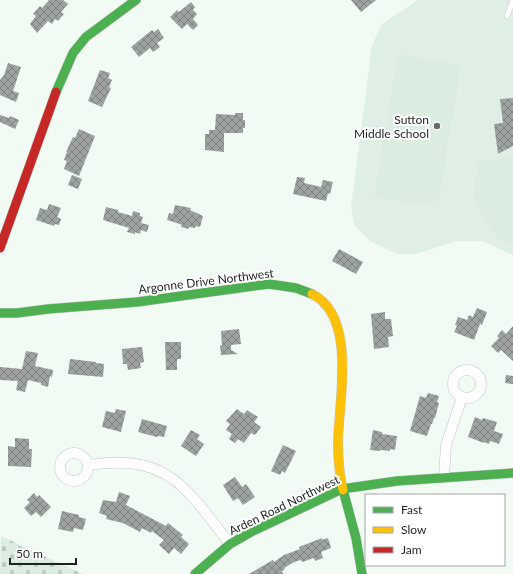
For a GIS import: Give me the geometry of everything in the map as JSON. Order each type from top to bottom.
[{"type":"street","points":[[0,248],[55,96],[74,53],[86,37],[136,0]]},
{"type":"street","name":"Argonne Drive Northwest","points":[[0,313],[18,314],[48,309],[137,302],[269,284],[286,285],[320,298],[327,305],[334,317],[338,330],[342,382],[338,457],[342,489],[355,533],[362,574]]},
{"type":"street","points":[[444,477],[446,444],[462,397]]},
{"type":"street","points":[[89,465],[106,462],[137,464],[153,468],[169,476],[179,482],[189,492],[230,544]]},
{"type":"street","name":"Arden Road Northwest","points":[[195,574],[230,544],[251,532],[342,489],[397,481],[513,473]]},
{"type":"lane","points":[[507,16],[513,0]]},
{"type":"shaded area","name":"Sutton Middle School","points":[[418,0],[513,0],[513,255],[482,241],[457,241],[416,254],[396,254],[370,241],[354,225],[351,207],[372,45],[382,24]]},
{"type":"green space","points":[[398,54],[461,65],[438,207],[374,197]]},
{"type":"green space","points":[[513,153],[513,248],[496,236],[481,216],[473,197],[478,162],[502,158]]},
{"type":"green space","points":[[1,536],[83,574],[0,574]]},
{"type":"building","points":[[49,0],[63,0],[68,4],[61,12],[64,14],[58,21],[55,19],[52,24],[48,21],[37,33],[30,24],[36,16],[33,14],[40,6],[42,8]]},
{"type":"building","points":[[351,0],[376,0],[361,12]]},
{"type":"building","points":[[191,2],[195,7],[193,10],[197,14],[193,19],[198,25],[193,30],[187,24],[182,29],[170,17],[177,10],[179,12]]},
{"type":"building","points":[[158,29],[164,38],[157,43],[160,47],[153,52],[150,48],[139,57],[131,47],[152,30],[154,32]]},
{"type":"building","points":[[8,63],[21,67],[13,91],[19,93],[16,102],[0,95],[0,80],[4,75]]},
{"type":"building","points":[[100,70],[110,73],[108,78],[112,80],[109,87],[111,88],[102,107],[88,101]]},
{"type":"building","points":[[513,98],[513,146],[498,154],[494,124],[503,123],[500,99]]},
{"type":"building","points":[[235,113],[243,113],[245,128],[243,128],[243,133],[224,133],[224,152],[205,150],[205,134],[209,134],[209,130],[215,130],[216,114],[235,115]]},
{"type":"building","points":[[0,115],[9,118],[10,116],[19,120],[15,129],[0,122]]},
{"type":"building","points":[[79,129],[95,136],[79,176],[64,169],[67,161],[64,160],[73,137],[75,138]]},
{"type":"building","points":[[72,175],[82,179],[78,189],[68,185]]},
{"type":"building","points":[[297,177],[305,178],[304,183],[321,187],[323,180],[333,182],[330,194],[328,193],[326,201],[293,194]]},
{"type":"building","points":[[49,204],[61,208],[57,217],[61,219],[59,225],[55,224],[54,226],[36,220],[40,208],[47,210]]},
{"type":"building","points":[[175,205],[191,208],[190,210],[203,216],[200,227],[189,227],[188,229],[181,227],[182,225],[167,220],[169,213],[173,214]]},
{"type":"building","points":[[106,207],[132,216],[133,211],[140,213],[140,216],[143,217],[141,223],[149,225],[147,232],[141,230],[140,234],[135,232],[135,234],[127,232],[129,228],[103,220]]},
{"type":"building","points":[[339,249],[363,262],[356,274],[332,261]]},
{"type":"building","points":[[477,308],[487,312],[482,325],[480,324],[474,340],[454,332],[457,326],[455,325],[458,317],[467,320],[469,315],[473,317]]},
{"type":"building","points":[[385,312],[385,319],[391,319],[393,336],[388,337],[389,347],[374,349],[371,314]]},
{"type":"building","points":[[513,326],[513,361],[501,350],[498,353],[491,346],[499,338],[497,336],[502,330],[506,334]]},
{"type":"building","points":[[239,329],[241,344],[231,345],[231,350],[238,354],[221,355],[221,331]]},
{"type":"building","points":[[165,342],[181,342],[181,359],[177,359],[177,370],[166,370]]},
{"type":"building","points":[[142,347],[144,362],[140,363],[141,368],[128,370],[127,364],[123,364],[122,349]]},
{"type":"building","points":[[26,351],[38,353],[35,366],[53,370],[48,387],[41,385],[41,383],[28,380],[25,392],[16,390],[18,381],[0,380],[0,367],[22,369]]},
{"type":"building","points":[[70,359],[104,364],[103,377],[68,374]]},
{"type":"building","points":[[506,375],[513,376],[513,384],[505,383]]},
{"type":"building","points":[[428,393],[439,396],[437,402],[439,403],[435,418],[431,424],[427,436],[410,431],[420,396],[426,398]]},
{"type":"building","points":[[116,409],[126,411],[121,432],[102,427],[106,411],[115,413]]},
{"type":"building","points":[[237,409],[244,414],[247,410],[258,417],[254,422],[261,427],[255,435],[251,433],[244,443],[238,439],[235,443],[229,439],[232,434],[226,430],[230,424],[226,421]]},
{"type":"building","points":[[475,417],[482,420],[483,418],[497,422],[494,431],[503,434],[499,444],[490,441],[489,444],[484,443],[468,437]]},
{"type":"building","points":[[142,419],[167,426],[164,437],[157,437],[138,432]]},
{"type":"building","points":[[191,430],[200,435],[197,439],[204,444],[196,456],[181,446]]},
{"type":"building","points":[[373,430],[382,432],[382,434],[397,436],[395,450],[370,450]]},
{"type":"building","points":[[15,438],[29,439],[29,449],[32,449],[31,467],[8,466],[8,446],[15,447]]},
{"type":"building","points":[[283,445],[296,451],[285,473],[282,471],[280,475],[271,471]]},
{"type":"building","points":[[235,477],[242,487],[246,484],[255,497],[243,505],[238,498],[233,501],[223,485]]},
{"type":"building","points":[[119,492],[130,496],[126,505],[166,526],[168,523],[183,535],[181,537],[189,544],[181,554],[174,548],[169,554],[159,545],[164,540],[152,531],[151,533],[142,528],[140,532],[123,523],[106,519],[107,516],[99,513],[103,500],[116,502]]},
{"type":"building","points":[[34,493],[37,497],[39,495],[51,507],[41,517],[36,512],[31,516],[24,508],[30,502],[27,500]]},
{"type":"building","points":[[62,511],[79,515],[79,517],[86,519],[83,530],[74,528],[73,532],[58,529]]},
{"type":"building","points":[[322,538],[322,540],[328,538],[331,548],[321,552],[323,558],[315,561],[314,558],[302,562],[301,560],[294,562],[284,568],[285,569],[282,571],[283,574],[249,574],[273,560],[274,562],[284,555],[300,549],[299,547]]},
{"type":"traffic: fast","points":[[56,92],[73,53],[86,37],[136,0]]},
{"type":"traffic: fast","points":[[0,313],[17,313],[137,302],[269,284],[296,288],[312,294]]},
{"type":"traffic: fast","points":[[195,574],[230,544],[251,532],[342,489],[397,481],[513,473]]},
{"type":"traffic: fast","points":[[343,490],[356,538],[362,574]]},
{"type":"traffic: slow","points":[[312,294],[326,305],[335,320],[340,339],[342,382],[338,447],[343,490]]},
{"type":"traffic: jam","points":[[0,248],[56,92]]},
{"type":"place","name":"Sutton Middle School","points":[[437,126]]}]
